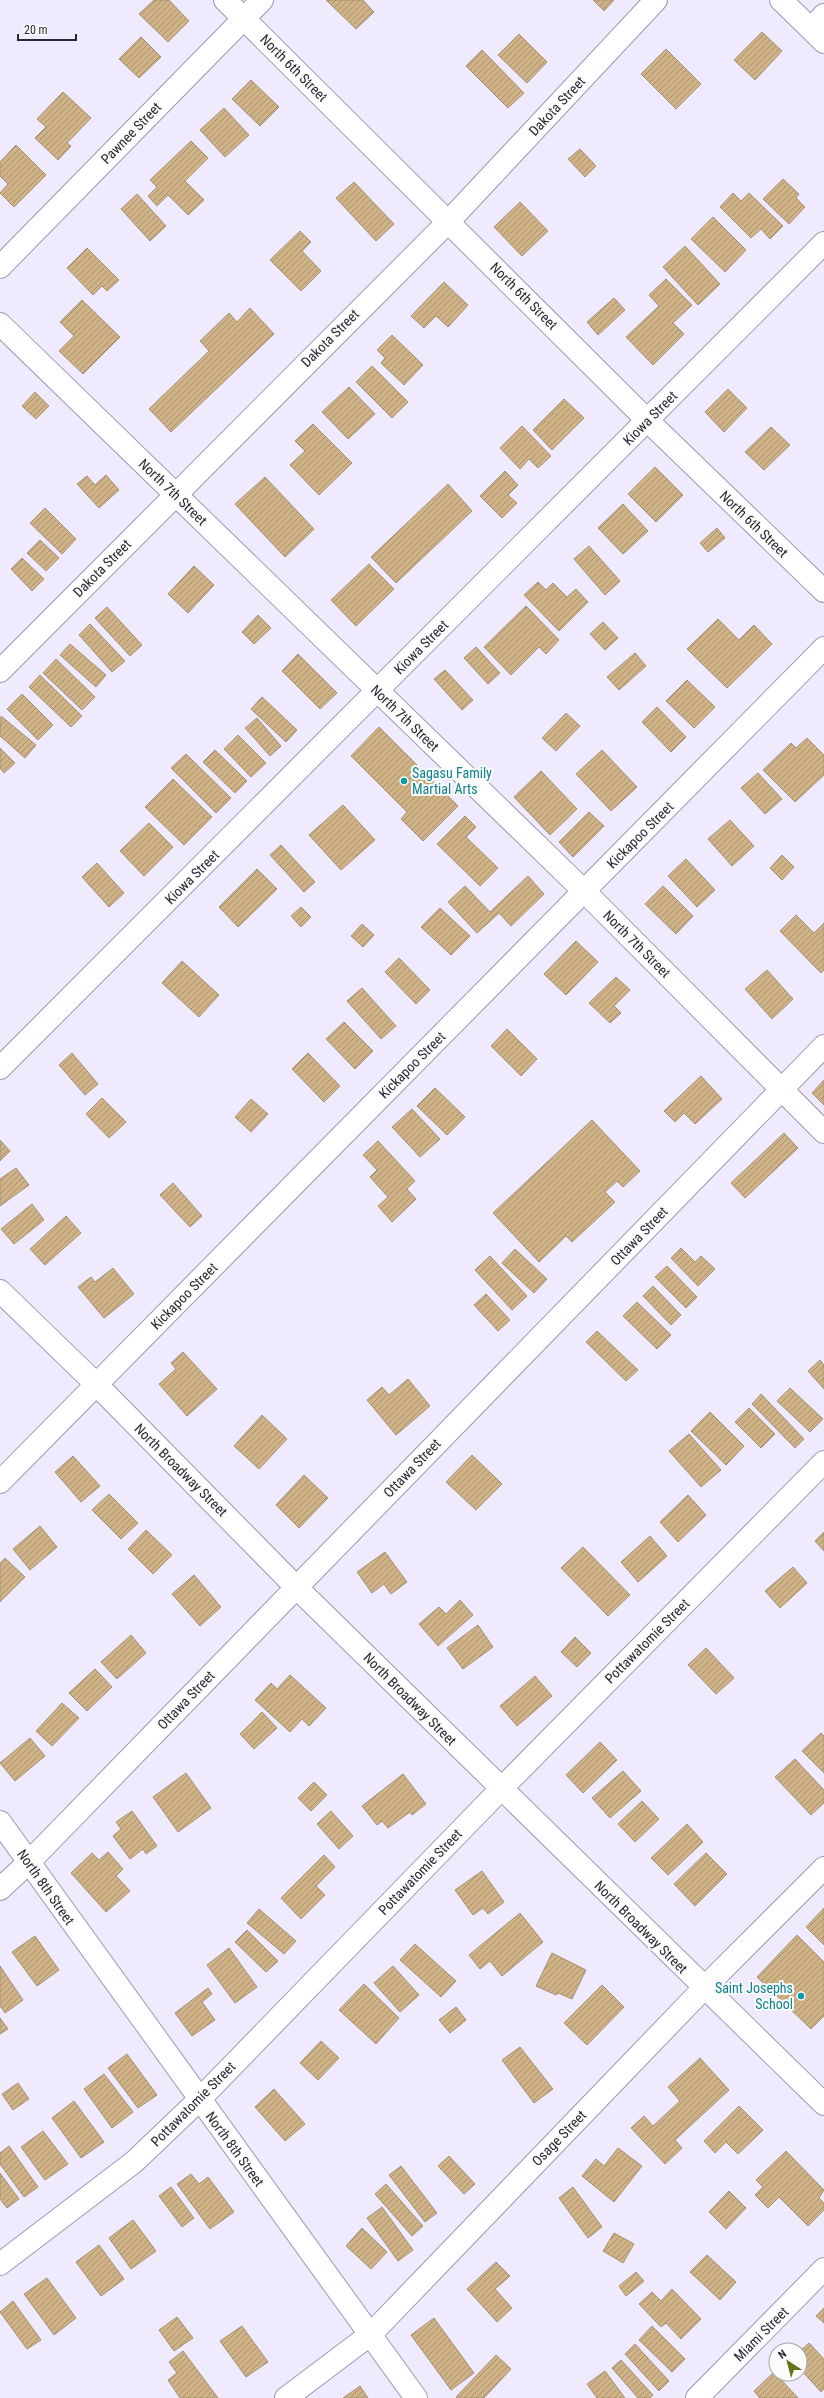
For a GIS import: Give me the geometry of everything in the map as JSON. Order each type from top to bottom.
[{"type":"street","name":"North 6th Street","points":[[225,0],[449,221],[648,421],[824,591]]},
{"type":"street","name":"Pawnee Street","points":[[0,267],[262,0]]},
{"type":"street","name":"Dakota Street","points":[[0,671],[449,221],[656,0]]},
{"type":"street","points":[[781,0],[820,29]]},
{"type":"street","name":"Kiowa Street","points":[[0,1068],[648,421],[824,243]]},
{"type":"street","name":"North 7th Street","points":[[0,324],[584,891],[824,1132]]},
{"type":"street","name":"Kickapoo Street","points":[[0,1482],[824,648]]},
{"type":"street","name":"Ottawa Street","points":[[0,1889],[28,1863],[824,1046]]},
{"type":"street","name":"North Broadway Street","points":[[0,1291],[96,1384],[296,1587],[500,1789],[824,2104]]},
{"type":"street","name":"Pottawatomie Street","points":[[0,2264],[134,2162],[199,2100],[500,1789],[824,1462]]},
{"type":"street","name":"North 8th Street","points":[[0,1822],[199,2100],[371,2334],[416,2398]]},
{"type":"street","name":"Osage Street","points":[[286,2398],[371,2334],[704,1988],[824,1868]]},
{"type":"street","name":"Miami Street","points":[[697,2398],[824,2269]]},
{"type":"building","points":[[154,0],[169,0],[189,21],[168,42],[139,14]]},
{"type":"building","points":[[326,0],[363,0],[374,12],[356,29]]},
{"type":"building","points":[[593,0],[614,0],[604,11]]},
{"type":"building","points":[[762,32],[782,51],[755,80],[734,60]]},
{"type":"building","points":[[519,34],[547,62],[527,83],[498,55]]},
{"type":"building","points":[[141,37],[161,57],[139,78],[119,59]]},
{"type":"building","points":[[666,49],[701,84],[676,109],[641,74]]},
{"type":"building","points":[[482,50],[524,93],[508,108],[466,66]]},
{"type":"building","points":[[251,80],[279,107],[260,126],[232,99]]},
{"type":"building","points":[[63,92],[91,118],[67,143],[71,146],[58,160],[35,138],[46,127],[37,119]]},
{"type":"building","points":[[224,108],[249,135],[225,157],[200,130]]},
{"type":"building","points":[[191,141],[208,158],[185,181],[204,200],[188,215],[168,195],[157,206],[148,196],[157,187],[150,180]]},
{"type":"building","points":[[16,145],[46,175],[14,207],[0,193],[8,184],[0,176],[0,162]]},
{"type":"building","points":[[580,149],[596,166],[585,177],[568,159]]},
{"type":"building","points":[[783,179],[799,194],[796,198],[805,207],[789,224],[763,199]]},
{"type":"building","points":[[354,182],[394,224],[376,241],[336,198]]},
{"type":"building","points":[[733,193],[741,201],[749,193],[783,226],[770,239],[761,229],[751,238],[720,207]]},
{"type":"building","points":[[137,194],[166,226],[150,241],[121,209]]},
{"type":"building","points":[[520,202],[548,231],[522,256],[494,227]]},
{"type":"building","points":[[713,217],[746,250],[725,272],[691,239]]},
{"type":"building","points":[[300,231],[311,242],[302,251],[321,271],[301,291],[270,260]]},
{"type":"building","points":[[685,246],[720,284],[698,305],[663,267]]},
{"type":"building","points":[[87,248],[119,280],[107,291],[102,286],[93,295],[67,268]]},
{"type":"building","points":[[666,279],[692,305],[673,323],[684,334],[653,365],[626,337],[659,306],[649,295]]},
{"type":"building","points":[[444,282],[468,305],[448,327],[436,316],[424,328],[411,316]]},
{"type":"building","points":[[614,298],[625,310],[598,335],[587,322]]},
{"type":"building","points":[[82,300],[120,337],[83,374],[59,351],[74,336],[60,322]]},
{"type":"building","points":[[250,308],[274,334],[171,432],[149,409],[209,351],[200,341],[229,313],[237,322]]},
{"type":"building","points":[[392,335],[423,365],[404,385],[381,363],[385,358],[377,350]]},
{"type":"building","points":[[372,366],[408,402],[392,418],[356,382]]},
{"type":"building","points":[[349,387],[375,414],[348,439],[322,412]]},
{"type":"building","points":[[728,389],[747,408],[724,432],[705,412]]},
{"type":"building","points":[[35,392],[49,406],[36,419],[22,406]]},
{"type":"building","points":[[564,399],[584,418],[552,450],[533,430]]},
{"type":"building","points":[[313,424],[352,463],[319,495],[290,465],[305,451],[295,441]]},
{"type":"building","points":[[522,426],[551,456],[538,468],[529,459],[520,469],[500,448]]},
{"type":"building","points":[[771,427],[790,445],[764,470],[745,452]]},
{"type":"building","points":[[655,467],[683,495],[656,522],[628,494]]},
{"type":"building","points":[[505,471],[518,485],[508,495],[517,503],[502,518],[480,496]]},
{"type":"building","points":[[106,475],[119,490],[99,508],[77,484],[87,476],[95,485]]},
{"type":"building","points":[[265,477],[314,529],[285,557],[235,504]]},
{"type":"building","points":[[448,484],[472,511],[396,583],[371,557]]},
{"type":"building","points":[[623,504],[648,531],[623,554],[598,528]]},
{"type":"building","points":[[45,508],[76,539],[62,554],[30,523]]},
{"type":"building","points":[[717,528],[725,538],[708,552],[700,543]]},
{"type":"building","points":[[40,540],[59,558],[46,571],[27,553]]},
{"type":"building","points":[[589,546],[620,581],[605,595],[574,559]]},
{"type":"building","points":[[22,558],[44,579],[32,591],[11,569]]},
{"type":"building","points":[[369,564],[394,589],[356,626],[331,600]]},
{"type":"building","points":[[194,566],[214,585],[188,613],[168,594]]},
{"type":"building","points":[[538,582],[546,590],[553,583],[567,597],[576,589],[588,602],[559,631],[524,595]]},
{"type":"building","points":[[526,606],[559,640],[546,654],[539,647],[511,675],[484,647]]},
{"type":"building","points":[[107,607],[142,645],[130,656],[95,618]]},
{"type":"building","points":[[258,615],[271,628],[254,644],[242,632]]},
{"type":"building","points":[[718,619],[739,640],[754,625],[772,644],[727,688],[687,649]]},
{"type":"building","points":[[603,622],[618,638],[605,650],[590,634]]},
{"type":"building","points":[[90,624],[125,661],[112,672],[79,635]]},
{"type":"building","points":[[70,644],[106,675],[96,687],[60,655]]},
{"type":"building","points":[[476,647],[500,673],[488,684],[464,658]]},
{"type":"building","points":[[635,653],[646,666],[619,690],[607,677]]},
{"type":"building","points":[[298,654],[337,693],[320,709],[282,671]]},
{"type":"building","points":[[56,659],[95,697],[82,710],[43,673]]},
{"type":"building","points":[[445,670],[473,700],[462,710],[434,679]]},
{"type":"building","points":[[40,675],[82,716],[71,727],[29,687]]},
{"type":"building","points":[[687,680],[715,707],[694,728],[666,701]]},
{"type":"building","points":[[22,694],[53,725],[38,740],[7,709]]},
{"type":"building","points":[[262,697],[297,730],[286,742],[251,709]]},
{"type":"building","points":[[657,707],[686,737],[671,752],[642,722]]},
{"type":"building","points":[[566,713],[580,726],[556,751],[542,738]]},
{"type":"building","points":[[1,716],[36,745],[25,758],[0,736]]},
{"type":"building","points":[[257,718],[281,746],[270,756],[245,728]]},
{"type":"building","name":"Sagasu Family Martial Arts","points":[[379,727],[458,806],[423,841],[401,819],[407,812],[351,756]]},
{"type":"building","points":[[238,735],[266,763],[251,777],[224,749]]},
{"type":"building","points":[[807,738],[824,755],[824,775],[795,802],[763,770],[791,743],[796,748]]},
{"type":"building","points":[[0,748],[15,763],[4,773],[0,768]]},
{"type":"building","points":[[215,750],[247,781],[235,793],[203,762]]},
{"type":"building","points":[[602,750],[637,787],[611,811],[576,774]]},
{"type":"building","points":[[186,754],[231,798],[216,813],[171,768]]},
{"type":"building","points":[[541,771],[577,809],[550,835],[514,797]]},
{"type":"building","points":[[758,773],[782,799],[765,814],[741,788]]},
{"type":"building","points":[[173,779],[212,817],[184,845],[145,807]]},
{"type":"building","points":[[343,805],[375,840],[341,870],[309,835]]},
{"type":"building","points":[[589,812],[604,826],[573,857],[559,842]]},
{"type":"building","points":[[465,816],[476,827],[466,837],[498,868],[480,886],[437,844]]},
{"type":"building","points":[[730,820],[754,846],[732,866],[708,839]]},
{"type":"building","points":[[149,823],[173,847],[144,876],[120,851]]},
{"type":"building","points":[[281,845],[315,882],[304,892],[270,855]]},
{"type":"building","points":[[782,855],[794,867],[782,880],[770,868]]},
{"type":"building","points":[[686,859],[715,890],[697,907],[668,876]]},
{"type":"building","points":[[97,863],[124,893],[109,907],[82,877]]},
{"type":"building","points":[[257,869],[277,889],[238,927],[219,907]]},
{"type":"building","points":[[528,876],[544,894],[511,926],[499,913],[477,933],[448,902],[465,886],[490,912]]},
{"type":"building","points":[[663,886],[693,916],[676,934],[645,904]]},
{"type":"building","points":[[301,907],[311,917],[301,927],[291,916]]},
{"type":"building","points":[[440,908],[470,936],[451,955],[421,927]]},
{"type":"building","points":[[796,915],[814,933],[824,923],[824,970],[821,973],[780,931]]},
{"type":"building","points":[[362,924],[374,935],[363,947],[351,936]]},
{"type":"building","points":[[576,941],[598,962],[566,995],[544,974]]},
{"type":"building","points":[[399,958],[430,990],[416,1004],[385,972]]},
{"type":"building","points":[[182,961],[219,995],[199,1017],[162,983]]},
{"type":"building","points":[[767,970],[793,999],[772,1019],[745,989]]},
{"type":"building","points":[[616,977],[630,990],[614,1006],[621,1013],[610,1023],[589,1003]]},
{"type":"building","points":[[362,988],[396,1026],[381,1039],[347,1001]]},
{"type":"building","points":[[344,1022],[373,1051],[355,1069],[326,1039]]},
{"type":"building","points":[[507,1029],[537,1059],[521,1076],[491,1046]]},
{"type":"building","points":[[72,1053],[98,1084],[85,1095],[59,1065]]},
{"type":"building","points":[[308,1053],[340,1086],[324,1102],[292,1069]]},
{"type":"building","points":[[701,1076],[722,1099],[695,1124],[684,1113],[675,1122],[664,1111]]},
{"type":"building","points":[[824,1080],[824,1105],[812,1093]]},
{"type":"building","points":[[435,1088],[465,1117],[447,1135],[417,1106]]},
{"type":"building","points":[[102,1098],[126,1122],[109,1138],[86,1114]]},
{"type":"building","points":[[251,1099],[268,1114],[251,1132],[235,1117]]},
{"type":"building","points":[[412,1109],[440,1139],[420,1157],[392,1127]]},
{"type":"building","points":[[592,1120],[640,1171],[623,1187],[617,1181],[605,1192],[615,1202],[572,1242],[566,1236],[539,1262],[493,1213]]},
{"type":"building","points":[[784,1133],[798,1148],[745,1198],[731,1183]]},
{"type":"building","points":[[0,1140],[10,1151],[0,1161]]},
{"type":"building","points":[[378,1141],[415,1181],[407,1189],[416,1199],[392,1222],[378,1206],[388,1197],[370,1177],[377,1170],[363,1155]]},
{"type":"building","points":[[16,1168],[29,1185],[0,1206],[0,1179]]},
{"type":"building","points":[[173,1183],[202,1216],[190,1227],[160,1195]]},
{"type":"building","points":[[32,1204],[44,1220],[14,1244],[1,1229]]},
{"type":"building","points":[[66,1216],[81,1233],[45,1265],[30,1249]]},
{"type":"building","points":[[681,1248],[695,1262],[701,1256],[715,1269],[698,1286],[671,1258]]},
{"type":"building","points":[[515,1249],[547,1279],[534,1293],[502,1263]]},
{"type":"building","points":[[490,1256],[527,1296],[512,1310],[475,1270]]},
{"type":"building","points":[[667,1266],[697,1297],[686,1308],[655,1277]]},
{"type":"building","points":[[113,1268],[134,1294],[104,1318],[78,1287],[91,1277],[95,1282]]},
{"type":"building","points":[[653,1286],[681,1315],[671,1325],[643,1296]]},
{"type":"building","points":[[486,1294],[510,1320],[498,1331],[474,1305]]},
{"type":"building","points":[[637,1302],[671,1335],[657,1349],[623,1316]]},
{"type":"building","points":[[597,1331],[638,1370],[626,1381],[586,1342]]},
{"type":"building","points":[[183,1352],[217,1389],[187,1416],[159,1384],[176,1369],[171,1363]]},
{"type":"building","points":[[820,1360],[824,1365],[824,1389],[808,1371]]},
{"type":"building","points":[[408,1379],[430,1406],[396,1435],[367,1400],[382,1387],[389,1395]]},
{"type":"building","points":[[790,1388],[823,1419],[810,1432],[777,1401]]},
{"type":"building","points":[[761,1394],[804,1439],[795,1448],[752,1404]]},
{"type":"building","points":[[749,1408],[775,1434],[761,1448],[735,1422]]},
{"type":"building","points":[[710,1412],[744,1446],[726,1465],[691,1431]]},
{"type":"building","points":[[262,1415],[287,1439],[259,1469],[234,1446]]},
{"type":"building","points":[[689,1434],[721,1470],[701,1487],[669,1451]]},
{"type":"building","points":[[472,1455],[502,1484],[476,1510],[446,1482]]},
{"type":"building","points":[[73,1456],[100,1486],[81,1502],[55,1472]]},
{"type":"building","points":[[304,1475],[328,1498],[299,1528],[276,1505]]},
{"type":"building","points":[[109,1494],[138,1523],[121,1539],[92,1510]]},
{"type":"building","points":[[688,1495],[706,1515],[678,1542],[660,1522]]},
{"type":"building","points":[[40,1526],[57,1547],[30,1570],[13,1549]]},
{"type":"building","points":[[146,1530],[172,1555],[153,1574],[128,1549]]},
{"type":"building","points":[[824,1532],[824,1551],[815,1541]]},
{"type":"building","points":[[650,1536],[667,1556],[638,1582],[621,1562]]},
{"type":"building","points":[[583,1547],[630,1595],[608,1616],[561,1568]]},
{"type":"building","points":[[385,1552],[407,1582],[391,1594],[384,1584],[372,1593],[357,1572]]},
{"type":"building","points":[[5,1558],[25,1577],[0,1602],[0,1563]]},
{"type":"building","points":[[793,1567],[807,1583],[780,1608],[765,1591]]},
{"type":"building","points":[[194,1575],[221,1607],[200,1626],[172,1594]]},
{"type":"building","points":[[460,1600],[473,1615],[438,1646],[419,1624],[439,1607],[446,1614]]},
{"type":"building","points":[[478,1625],[493,1647],[463,1669],[447,1648]]},
{"type":"building","points":[[131,1635],[146,1653],[117,1679],[101,1662]]},
{"type":"building","points":[[575,1637],[591,1653],[577,1667],[561,1652]]},
{"type":"building","points":[[706,1648],[734,1678],[716,1694],[688,1665]]},
{"type":"building","points":[[95,1669],[112,1687],[87,1711],[69,1693]]},
{"type":"building","points":[[290,1675],[326,1708],[309,1726],[302,1719],[290,1732],[255,1700],[271,1683],[277,1689]]},
{"type":"building","points":[[535,1676],[552,1696],[517,1726],[500,1706]]},
{"type":"building","points":[[62,1703],[79,1718],[52,1746],[36,1731]]},
{"type":"building","points":[[262,1712],[277,1728],[254,1749],[240,1734]]},
{"type":"building","points":[[821,1733],[824,1736],[824,1773],[802,1751]]},
{"type":"building","points":[[30,1738],[45,1756],[15,1781],[0,1763]]},
{"type":"building","points":[[600,1742],[617,1760],[583,1793],[566,1775]]},
{"type":"building","points":[[795,1759],[824,1790],[824,1803],[811,1815],[775,1777]]},
{"type":"building","points":[[623,1771],[641,1791],[610,1818],[592,1798]]},
{"type":"building","points":[[186,1773],[211,1808],[178,1832],[153,1797]]},
{"type":"building","points":[[403,1774],[426,1804],[412,1815],[410,1812],[388,1828],[382,1821],[377,1825],[362,1806]]},
{"type":"building","points":[[314,1782],[327,1795],[311,1811],[298,1798]]},
{"type":"building","points":[[642,1801],[659,1819],[635,1842],[618,1824]]},
{"type":"building","points":[[132,1811],[157,1846],[146,1854],[143,1849],[130,1859],[113,1836],[121,1829],[116,1822]]},
{"type":"building","points":[[331,1811],[353,1836],[339,1849],[317,1824]]},
{"type":"building","points":[[687,1824],[703,1842],[668,1875],[651,1858]]},
{"type":"building","points":[[108,1852],[123,1869],[116,1876],[130,1891],[106,1912],[71,1873],[92,1853],[99,1860]]},
{"type":"building","points":[[706,1853],[727,1874],[695,1906],[674,1884]]},
{"type":"building","points":[[324,1855],[335,1867],[316,1886],[325,1895],[301,1919],[281,1898]]},
{"type":"building","points":[[482,1871],[504,1902],[488,1914],[483,1908],[473,1915],[455,1890]]},
{"type":"building","points":[[824,1908],[824,1945],[806,1927]]},
{"type":"building","points":[[259,1909],[296,1941],[284,1954],[247,1923]]},
{"type":"building","points":[[520,1913],[543,1942],[502,1976],[490,1961],[480,1969],[469,1955]]},
{"type":"building","points":[[247,1930],[278,1961],[266,1972],[235,1942]]},
{"type":"building","name":"Saint Josephs School","points":[[797,1935],[824,1962],[824,2016],[811,2029],[757,1977]]},
{"type":"building","points":[[35,1936],[59,1970],[37,1986],[12,1952]]},
{"type":"building","points":[[415,1944],[456,1981],[441,1997],[400,1960]]},
{"type":"building","points":[[229,1948],[257,1987],[235,2003],[207,1965]]},
{"type":"building","points":[[552,1953],[586,1970],[572,1999],[558,1993],[556,1995],[536,1986]]},
{"type":"building","points":[[0,1966],[23,2000],[5,2013],[0,2006]]},
{"type":"building","points":[[393,1966],[419,1995],[400,2012],[374,1983]]},
{"type":"building","points":[[364,1984],[399,2018],[376,2044],[339,2010]]},
{"type":"building","points":[[602,1985],[624,2007],[587,2045],[564,2023]]},
{"type":"building","points":[[208,1988],[212,1994],[202,2002],[215,2020],[192,2036],[175,2013]]},
{"type":"building","points":[[456,2007],[466,2020],[450,2033],[439,2020]]},
{"type":"building","points":[[0,2018],[8,2029],[0,2034]]},
{"type":"building","points":[[321,2041],[339,2058],[318,2080],[300,2063]]},
{"type":"building","points":[[520,2047],[553,2089],[534,2103],[502,2060]]},
{"type":"building","points":[[127,2054],[157,2095],[138,2108],[108,2068]]},
{"type":"building","points":[[700,2058],[729,2090],[675,2140],[682,2148],[665,2164],[631,2128],[644,2116],[653,2126],[680,2101],[668,2087]]},
{"type":"building","points":[[104,2074],[133,2112],[112,2128],[84,2089]]},
{"type":"building","points":[[18,2083],[29,2099],[13,2110],[2,2094]]},
{"type":"building","points":[[274,2089],[305,2124],[285,2141],[255,2107]]},
{"type":"building","points":[[74,2101],[104,2142],[81,2158],[52,2118]]},
{"type":"building","points":[[739,2106],[763,2130],[738,2154],[726,2142],[715,2153],[704,2141]]},
{"type":"building","points":[[43,2131],[68,2164],[45,2180],[21,2147]]},
{"type":"building","points":[[9,2146],[38,2187],[24,2197],[0,2164],[0,2153]]},
{"type":"building","points":[[618,2148],[642,2166],[614,2202],[582,2176],[596,2159],[604,2166]]},
{"type":"building","points":[[786,2151],[824,2190],[819,2198],[824,2203],[824,2210],[808,2226],[779,2197],[768,2208],[755,2195],[763,2187],[756,2180]]},
{"type":"building","points":[[449,2156],[475,2184],[464,2194],[438,2166]]},
{"type":"building","points":[[401,2166],[437,2213],[425,2222],[389,2175]]},
{"type":"building","points":[[0,2173],[19,2199],[7,2208],[0,2199]]},
{"type":"building","points":[[191,2174],[199,2184],[208,2177],[234,2212],[210,2229],[177,2184]]},
{"type":"building","points":[[386,2184],[423,2226],[412,2236],[375,2194]]},
{"type":"building","points":[[171,2187],[194,2218],[182,2227],[159,2196]]},
{"type":"building","points":[[573,2187],[602,2227],[588,2238],[559,2198]]},
{"type":"building","points":[[729,2191],[746,2208],[726,2229],[709,2212]]},
{"type":"building","points":[[382,2207],[413,2250],[398,2261],[367,2218]]},
{"type":"building","points":[[133,2220],[156,2251],[131,2269],[109,2238]]},
{"type":"building","points":[[362,2228],[387,2252],[371,2269],[346,2246]]},
{"type":"building","points":[[614,2233],[634,2244],[623,2263],[603,2251]]},
{"type":"building","points":[[99,2245],[124,2279],[101,2296],[76,2262]]},
{"type":"building","points":[[707,2255],[736,2282],[720,2300],[690,2272]]},
{"type":"building","points":[[496,2262],[510,2276],[495,2289],[512,2308],[497,2322],[467,2289]]},
{"type":"building","points":[[636,2272],[644,2281],[626,2296],[619,2286]]},
{"type":"building","points":[[47,2278],[76,2318],[54,2335],[24,2294]]},
{"type":"building","points":[[672,2289],[701,2319],[681,2339],[666,2323],[661,2327],[639,2304],[652,2292],[661,2301]]},
{"type":"building","points":[[13,2301],[41,2340],[27,2349],[0,2312]]},
{"type":"building","points":[[824,2308],[824,2323],[816,2316]]},
{"type":"building","points":[[177,2317],[193,2338],[174,2351],[159,2330]]},
{"type":"building","points":[[434,2318],[474,2373],[451,2390],[411,2335]]},
{"type":"building","points":[[242,2326],[268,2362],[246,2377],[220,2341]]},
{"type":"building","points":[[652,2326],[685,2359],[672,2372],[639,2340]]},
{"type":"building","points":[[809,2343],[824,2359],[824,2389],[821,2392],[808,2378]]},
{"type":"building","points":[[635,2344],[669,2381],[659,2391],[625,2354]]},
{"type":"building","points":[[183,2351],[218,2398],[180,2398],[168,2380],[177,2373],[169,2362]]},
{"type":"building","points":[[496,2355],[511,2369],[484,2398],[456,2397]]},
{"type":"building","points":[[621,2360],[653,2395],[650,2398],[638,2398],[612,2368]]},
{"type":"building","points":[[605,2371],[625,2398],[597,2398],[587,2384]]},
{"type":"building","points":[[768,2378],[768,2382],[783,2382],[798,2398],[760,2398],[754,2391]]},
{"type":"building","points":[[360,2386],[368,2398],[343,2398]]},
{"type":"place","name":"Sagasu Family Martial Arts","points":[[404,781]]},
{"type":"place","name":"Saint Josephs School","points":[[801,1996]]}]
